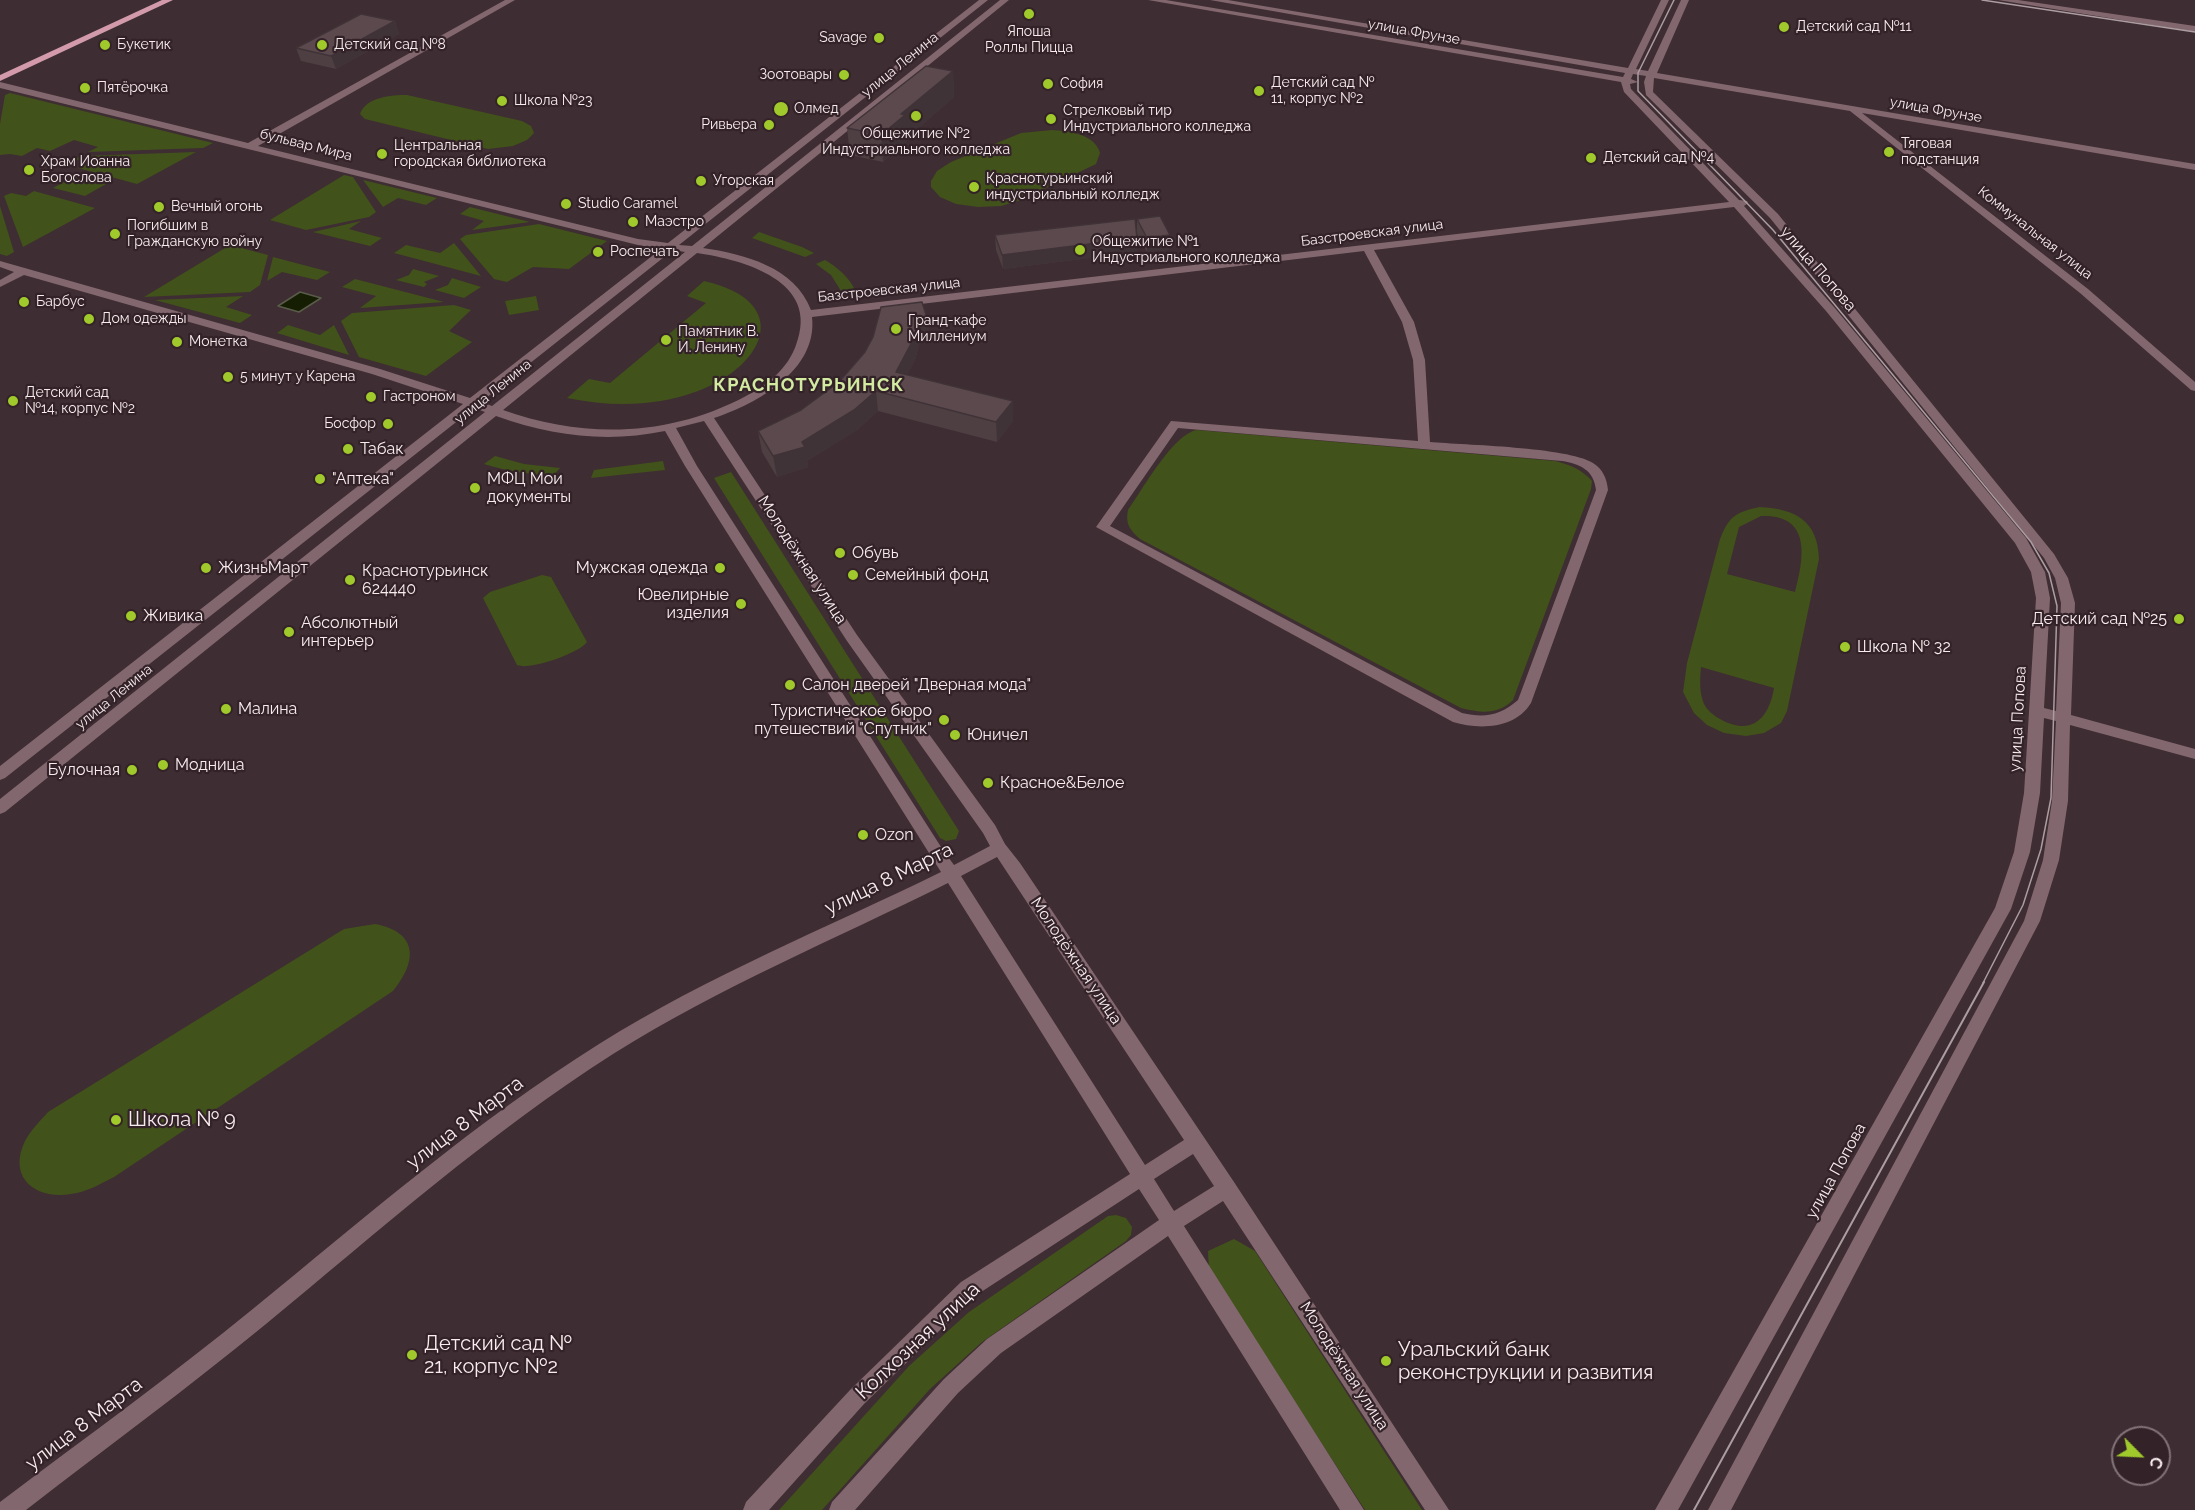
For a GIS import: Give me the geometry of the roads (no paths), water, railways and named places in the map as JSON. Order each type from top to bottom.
[{"type":"main road","points":[[2,83],[169,0]]},
{"type":"street","points":[[250,146],[511,0]]},
{"type":"street","name":"улица Ленина","points":[[0,774],[984,0]]},
{"type":"street","name":"улица Ленина","points":[[0,808],[1005,0]]},
{"type":"street","name":"улица Фрунзе","points":[[1152,0],[1627,77],[1672,79],[2195,167]]},
{"type":"street","name":"улица Фрунзе","points":[[1214,0],[1627,77]]},
{"type":"street","points":[[1627,77],[1665,0]]},
{"type":"street","points":[[1650,79],[1686,0]]},
{"type":"street","points":[[2002,0],[2195,29]]},
{"type":"street","name":"улица Попова","points":[[1627,77],[1627,90],[1737,204],[1830,309],[2031,557],[2042,585],[2043,598],[2032,793],[2022,852],[2003,909],[1666,1510]]},
{"type":"street","name":"улица Попова","points":[[1650,79],[1649,93],[1761,201],[2039,542],[2060,572],[2066,587],[2068,603],[2060,801],[2051,860],[2032,921],[1719,1510]]},
{"type":"street","name":"бульвар Мира","points":[[2,83],[669,248],[724,255],[749,262],[777,275],[797,293],[807,314]]},
{"type":"street","name":"Коммунальная улица","points":[[1851,109],[2085,291],[2195,388]]},
{"type":"street","name":"Базстроевская улица","points":[[807,314],[1761,201]]},
{"type":"street","points":[[696,226],[717,231]]},
{"type":"street","points":[[1368,249],[1408,322],[1419,360],[1424,444]]},
{"type":"street","points":[[0,264],[473,402],[523,422],[574,433],[621,434],[669,427],[707,417],[753,396],[783,374],[801,350],[808,326],[807,314]]},
{"type":"street","points":[[0,284],[23,271]]},
{"type":"street","name":"Молодёжная улица","points":[[707,417],[852,638],[989,829],[999,848],[1014,867],[1227,1188],[1438,1510]]},
{"type":"street","points":[[1175,424],[1424,444],[1576,459],[1596,470],[1602,480],[1602,490],[1524,703],[1505,719],[1491,723],[1458,718],[1102,527],[1175,424]]},
{"type":"street","points":[[442,427],[465,434]]},
{"type":"street","points":[[669,427],[710,496],[952,874],[1353,1510]]},
{"type":"street","points":[[2037,711],[2195,754]]},
{"type":"street","name":"улица 8 Марта","points":[[8,1510],[241,1332],[493,1126],[599,1054],[720,985],[952,874],[999,848]]},
{"type":"street","name":"Колхозная улица","points":[[754,1510],[857,1397],[968,1289],[1196,1142]]},
{"type":"street","points":[[840,1510],[951,1386],[994,1346],[1171,1222],[1227,1188]]},
{"type":"tram line","points":[[1674,0],[1638,73],[1638,91],[1773,230],[2031,542],[2049,573],[2057,606],[2051,798],[2041,849],[2023,905],[1983,983]]},
{"type":"tram line","points":[[1982,0],[2195,32]]},
{"type":"tram line","points":[[1694,1510],[1984,982]]},
{"type":"place","name":"Япоша Роллы Пицца","points":[[1029,14]]},
{"type":"place","name":"Детский сад №11","points":[[1784,27]]},
{"type":"place","name":"Savage","points":[[879,38]]},
{"type":"place","name":"Букетик","points":[[105,45]]},
{"type":"place","name":"Детский сад №8","points":[[322,45]]},
{"type":"place","name":"Зоотовары","points":[[844,75]]},
{"type":"place","name":"София","points":[[1048,84]]},
{"type":"place","name":"Пятёрочка","points":[[85,88]]},
{"type":"place","name":"Детский сад № 11, корпус №2","points":[[1259,91]]},
{"type":"place","name":"Школа №23","points":[[502,101]]},
{"type":"place","name":"Олмед","points":[[781,109]]},
{"type":"place","name":"Общежитие №2 Индустриального колледжа","points":[[916,116]]},
{"type":"place","name":"Стрелковый тир Индустриального колледжа","points":[[1051,119]]},
{"type":"place","name":"Ривьера","points":[[769,125]]},
{"type":"place","name":"Тяговая подстанция","points":[[1889,152]]},
{"type":"place","name":"Центральная городская библиотека","points":[[382,154]]},
{"type":"place","name":"Детский сад №4","points":[[1591,158]]},
{"type":"place","name":"Храм Иоанна Богослова","points":[[29,170]]},
{"type":"place","name":"Угорская","points":[[701,181]]},
{"type":"place","name":"Краснотурьинский индустриальный колледж","points":[[974,187]]},
{"type":"place","name":"Studio Caramel","points":[[566,204]]},
{"type":"place","name":"Вечный огонь","points":[[159,207]]},
{"type":"place","name":"Маэстро","points":[[633,222]]},
{"type":"place","name":"Погибшим в Гражданскую войну","points":[[115,234]]},
{"type":"place","name":"Общежитие №1 Индустриального колледжа","points":[[1080,250]]},
{"type":"place","name":"Роспечать","points":[[598,252]]},
{"type":"place","name":"Барбус","points":[[24,302]]},
{"type":"place","name":"Дом одежды","points":[[89,319]]},
{"type":"place","name":"Гранд-кафе Миллениум","points":[[896,329]]},
{"type":"place","name":"Памятник В. И. Ленину","points":[[666,340]]},
{"type":"place","name":"Монетка","points":[[177,342]]},
{"type":"place","name":"5 минут у Карена","points":[[228,377]]},
{"type":"place","name":"Гастроном","points":[[371,397]]},
{"type":"place","name":"Детский сад №14, корпус №2","points":[[13,401]]},
{"type":"place","name":"Босфор","points":[[388,424]]},
{"type":"place","name":"Табак","points":[[348,449]]},
{"type":"place","name":"\"Аптека\"","points":[[320,479]]},
{"type":"place","name":"МФЦ Мои документы","points":[[475,488]]},
{"type":"place","name":"Обувь","points":[[840,553]]},
{"type":"place","name":"ЖизньМарт","points":[[206,568]]},
{"type":"place","name":"Мужская одежда","points":[[720,568]]},
{"type":"place","name":"Семейный фонд","points":[[853,575]]},
{"type":"place","name":"Краснотурьинск 624440","points":[[350,580]]},
{"type":"place","name":"Ювелирные изделия","points":[[741,604]]},
{"type":"place","name":"Живика","points":[[131,616]]},
{"type":"place","name":"Детский сад №25","points":[[2179,619]]},
{"type":"place","name":"Абсолютный интерьер","points":[[289,632]]},
{"type":"place","name":"Школа № 32","points":[[1845,647]]},
{"type":"place","name":"Салон дверей \"Дверная мода\"","points":[[790,685]]},
{"type":"place","name":"Малина","points":[[226,709]]},
{"type":"place","name":"Туристическое бюро путешествий \"Спутник\"","points":[[944,720]]},
{"type":"place","name":"Юничел","points":[[955,735]]},
{"type":"place","name":"Модница","points":[[163,765]]},
{"type":"place","name":"Булочная","points":[[132,770]]},
{"type":"place","name":"Красное&Белое","points":[[988,783]]},
{"type":"place","name":"Ozon","points":[[863,835]]},
{"type":"place","name":"Школа № 9","points":[[116,1120]]},
{"type":"place","name":"Детский сад № 21, корпус №2","points":[[412,1355]]},
{"type":"place","name":"Уральский банк реконструкции и развития","points":[[1386,1361]]},
{"type":"district","name":"КРАСНОТУРЬИНСК","points":[[809,386]]}]
